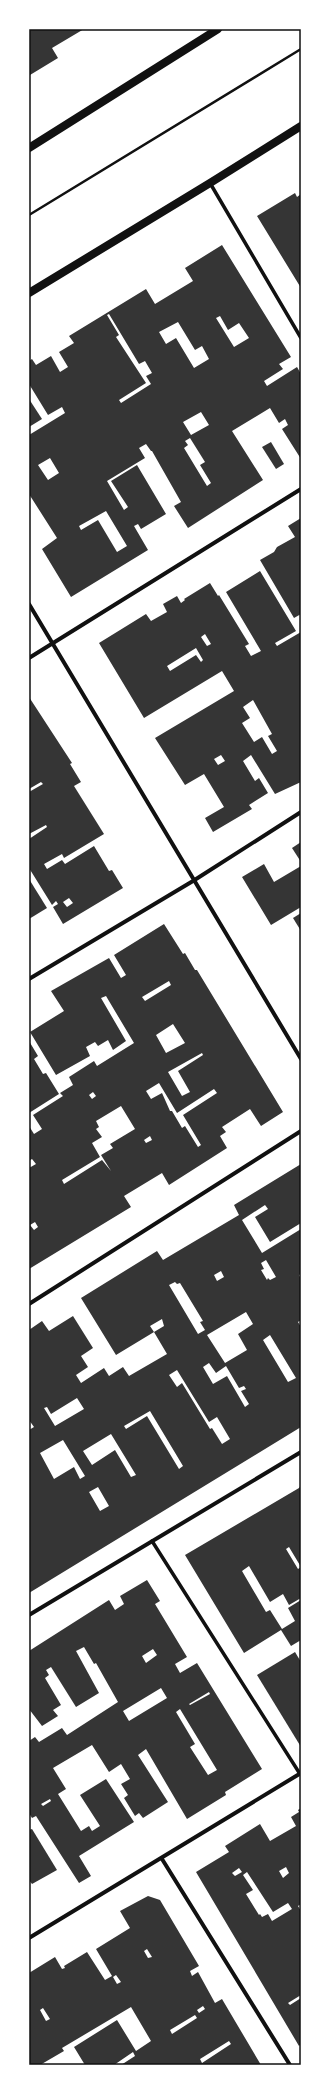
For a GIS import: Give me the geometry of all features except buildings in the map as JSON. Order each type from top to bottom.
[{"type":"main road","points":[[29,148],[218,29]]},
{"type":"main road","points":[[29,293],[210,184],[301,126]]},
{"type":"street","points":[[210,184],[301,338]]},
{"type":"street","points":[[29,658],[54,644],[301,489]]},
{"type":"street","points":[[29,604],[193,881],[301,1059]]},
{"type":"street","points":[[29,979],[193,881],[301,812]]},
{"type":"street","points":[[29,1304],[301,1131]]},
{"type":"street","points":[[29,1615],[301,1452]]},
{"type":"street","points":[[29,1938],[301,1774],[152,1541]]},
{"type":"street","points":[[162,1858],[290,2065]]},
{"type":"path","points":[[29,215],[301,49]]}]
